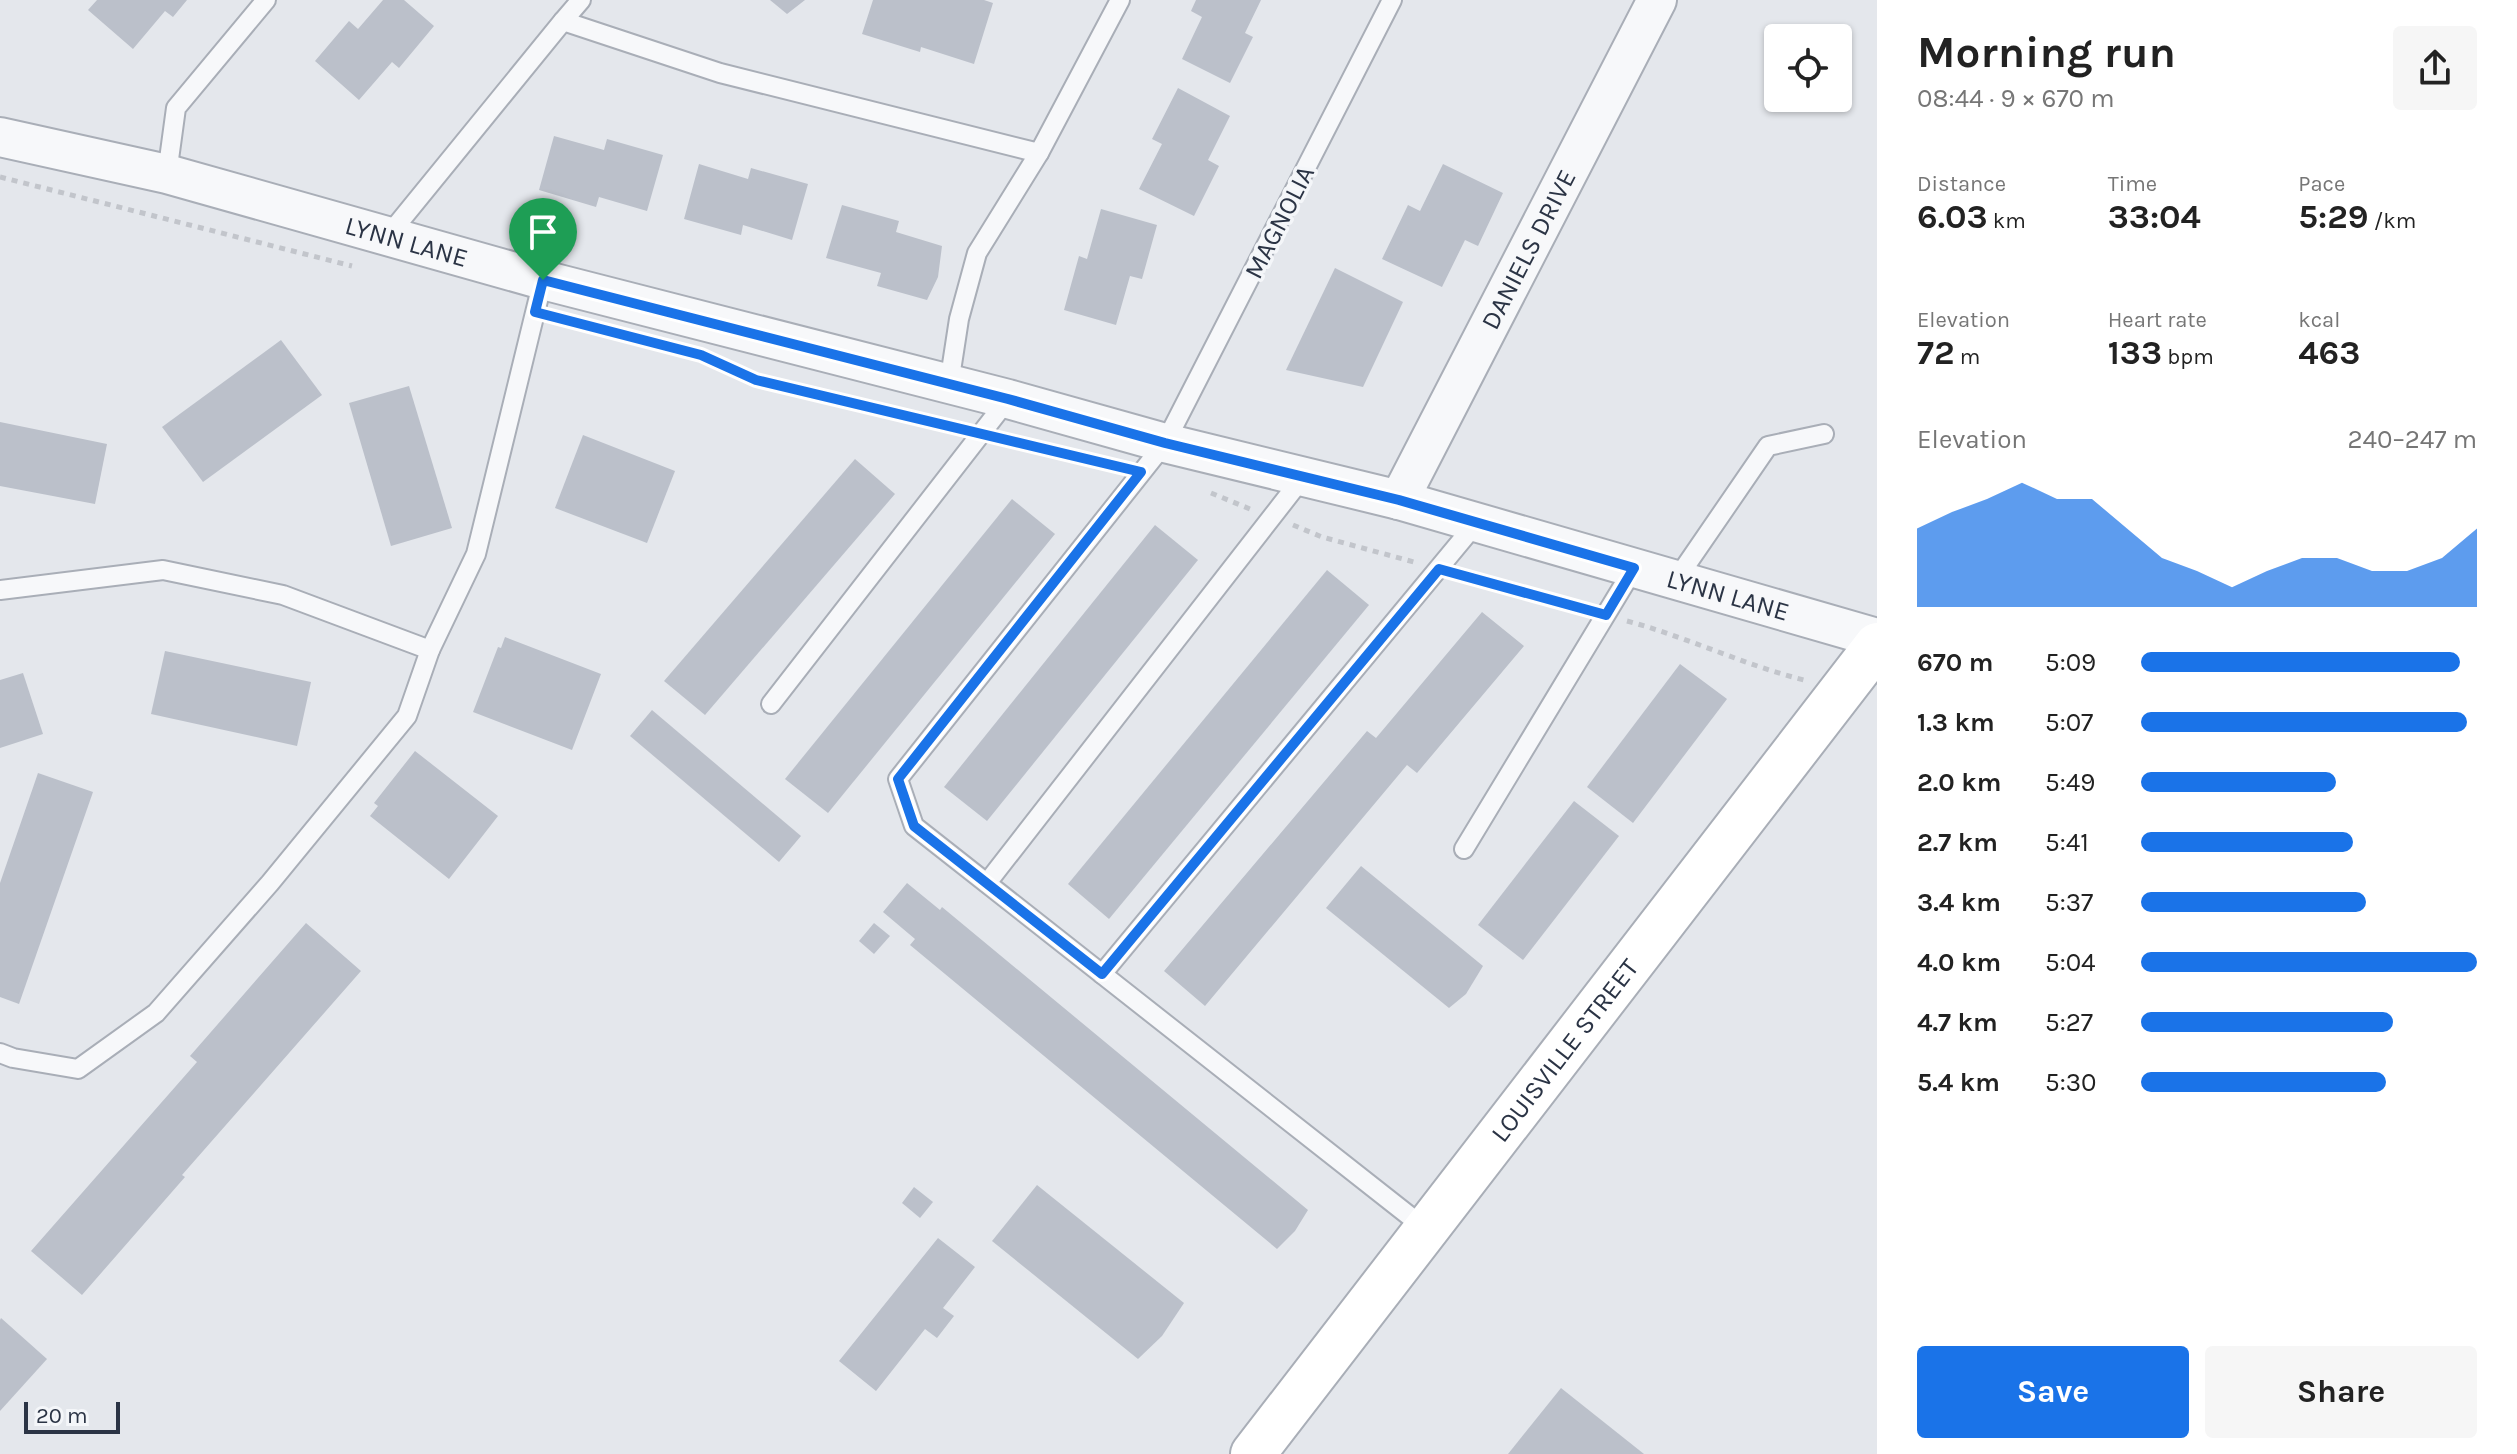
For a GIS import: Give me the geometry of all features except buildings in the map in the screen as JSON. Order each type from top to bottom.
[{"type":"main road","name":"LOUISVILLE STREET","points":[[1253,1454],[1877,645]]},
{"type":"street","name":"DANIELS DRIVE","points":[[1399,500],[1657,0]]},
{"type":"street","name":"LYNN LANE","points":[[0,137],[167,174],[543,280],[1008,399],[1165,443],[1399,500],[1877,638]]},
{"type":"lane","points":[[167,174],[176,108],[266,0]]},
{"type":"lane","points":[[387,237],[581,0]]},
{"type":"lane","points":[[949,384],[959,319],[977,253],[1039,153],[1120,0]]},
{"type":"lane","name":"MAGNOLIA","points":[[987,883],[914,826],[898,779],[1165,443],[1392,0]]},
{"type":"lane","points":[[563,21],[720,73],[1039,153]]},
{"type":"lane","points":[[0,1053],[78,1069],[156,1013],[270,883],[407,716],[430,650],[476,554],[543,280]]},
{"type":"lane","points":[[771,704],[1008,399]]},
{"type":"lane","points":[[1676,580],[1768,446],[1824,434]]},
{"type":"lane","points":[[1303,477],[987,883],[1426,1229]]},
{"type":"lane","points":[[1102,974],[1477,522]]},
{"type":"lane","points":[[1464,849],[1634,568]]},
{"type":"lane","points":[[0,590],[163,570],[283,595],[430,650]]},
{"type":"path","points":[[0,177],[367,270]]},
{"type":"path","points":[[715,361],[756,380],[1068,455]]},
{"type":"path","points":[[1202,490],[1322,537],[1662,631],[1780,674],[1843,689]]},
{"type":"route","points":[[543,280],[1008,399],[1165,443],[1399,500],[1634,568],[1606,615],[1439,569],[1102,974],[914,826],[898,779],[1141,472],[756,380],[701,355],[535,312],[543,280]]}]
